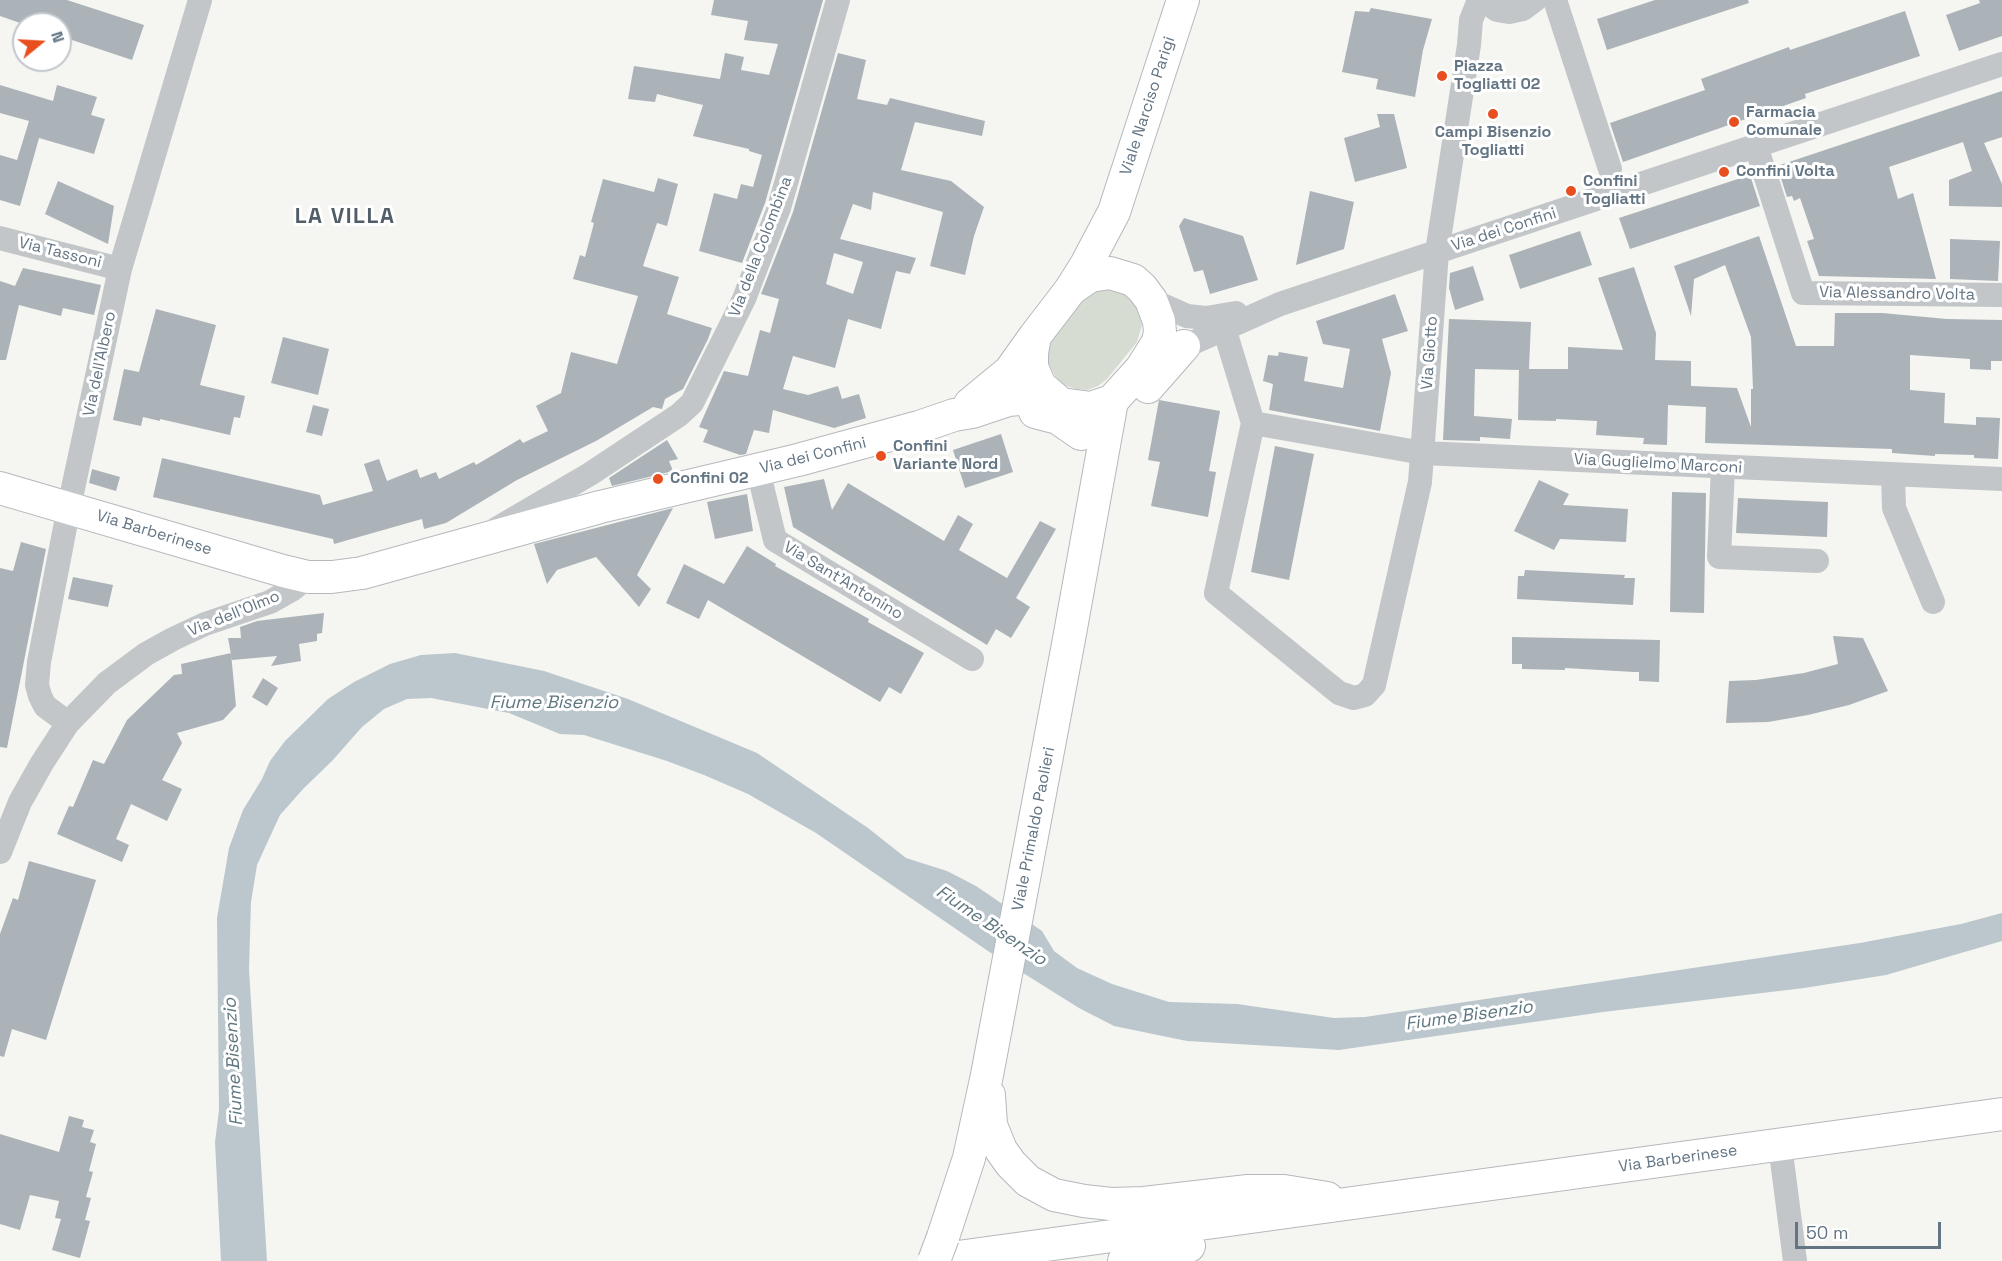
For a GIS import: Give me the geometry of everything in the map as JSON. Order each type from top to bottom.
[{"type":"main road","name":"Viale Narciso Parigi","points":[[1071,289],[1114,213],[1183,0]]},
{"type":"main road","name":"Viale Narciso Parigi","points":[[1114,213],[1113,240],[1116,254],[1142,290]]},
{"type":"main road","name":"Via dei Confini","points":[[600,507],[881,438],[1008,400],[1055,400],[1091,408],[1112,401],[1154,351],[1160,332],[1157,311],[1142,290],[1120,274],[1101,273],[1080,281],[1071,289],[1010,371],[963,413]]},
{"type":"main road","points":[[1035,336],[1032,367],[1040,386],[1055,400]]},
{"type":"main road","points":[[1095,498],[1110,452],[1126,416],[1184,346]]},
{"type":"main road","name":"Viale Primaldo Paolieri","points":[[1055,400],[1081,434],[1091,459],[1095,498]]},
{"type":"main road","name":"Viale Primaldo Paolieri","points":[[945,1252],[969,1158],[989,1063],[1112,401]]},
{"type":"main road","points":[[963,413],[1010,410],[1035,412],[1058,418],[1081,434]]},
{"type":"main road","name":"Via Barberinese","points":[[0,488],[236,559],[308,577]]},
{"type":"main road","points":[[308,577],[362,573],[600,507]]},
{"type":"main road","points":[[989,1063],[991,1125],[1001,1150],[1018,1173],[1054,1195],[1111,1204],[1144,1203],[1272,1190],[1299,1192],[1355,1203]]},
{"type":"main road","name":"Via Barberinese","points":[[1355,1203],[2002,1114]]},
{"type":"main road","points":[[945,1252],[1355,1203]]},
{"type":"main road","points":[[1124,1261],[1165,1249],[1290,1229],[1355,1203]]},
{"type":"street","name":"Via dell'Albero","points":[[68,723],[45,706],[40,696],[37,685],[39,662],[69,507],[120,269],[200,0]]},
{"type":"street","name":"Via della Colombina","points":[[472,543],[590,474],[679,415],[692,403],[744,299],[779,208],[838,0]]},
{"type":"street","points":[[1486,3],[1516,11],[1529,6],[1535,0]]},
{"type":"street","points":[[1555,0],[1610,169]]},
{"type":"street","name":"Via Giotto","points":[[1252,423],[1216,593],[1339,693],[1354,698],[1365,695],[1374,686],[1420,482],[1437,252],[1471,20],[1486,3]]},
{"type":"street","name":"Via dei Confini","points":[[1141,369],[1184,346],[1280,304],[2002,64]]},
{"type":"street","name":"Via Alessandro Volta","points":[[1755,146],[1803,293],[2002,295]]},
{"type":"street","name":"Via Tassoni","points":[[0,238],[120,269]]},
{"type":"street","name":"Via dei Confini","points":[[1142,290],[1187,316],[1206,318],[1280,304]]},
{"type":"street","points":[[1224,328],[1252,423]]},
{"type":"street","name":"Via Guglielmo Marconi","points":[[1252,423],[1423,453],[2002,479]]},
{"type":"street","points":[[1723,466],[1719,557],[1816,561]]},
{"type":"street","name":"Via Sant'Antonino","points":[[758,470],[775,540],[972,659]]},
{"type":"street","points":[[590,474],[600,507]]},
{"type":"street","points":[[1893,474],[1894,508],[1934,602]]},
{"type":"street","name":"Via dell'Olmo","points":[[0,852],[26,792],[42,763],[68,723],[107,683],[146,654],[173,639],[205,624],[270,602],[294,590],[308,577]]},
{"type":"street","points":[[1779,1144],[1795,1261]]},
{"type":"shaded area","points":[[1108,288],[1131,297],[1139,310],[1142,325],[1137,342],[1107,379],[1098,386],[1087,390],[1064,385],[1055,376],[1049,364],[1046,348],[1084,294]]},
{"type":"water","name":"Fiume Bisenzio","points":[[455,653],[544,671],[628,699],[757,753],[868,828],[906,858],[947,871],[976,886],[1042,931],[1054,951],[1077,968],[1112,984],[1169,1002],[1237,1004],[1334,1018],[1365,1017],[1860,943],[1961,924],[2002,913],[2002,941],[1886,975],[1339,1050],[1187,1041],[1114,1026],[1079,1008],[988,951],[816,833],[748,794],[667,761],[584,735],[560,734],[509,713],[431,698],[407,699],[384,709],[362,727],[304,788],[280,815],[257,865],[251,902],[249,969],[267,1261],[221,1261],[215,1142],[219,1110],[217,918],[229,848],[243,810],[270,761],[285,741],[328,699],[354,682],[390,664],[421,655]]},
{"type":"building","points":[[0,0],[67,0],[144,25],[132,60],[72,40],[72,12],[12,12],[12,20],[0,16]]},
{"type":"building","points":[[714,0],[823,0],[765,203],[742,263],[699,251],[714,193],[737,199],[741,184],[753,187],[762,155],[749,151],[749,149],[693,136],[703,105],[657,94],[655,102],[628,99],[634,66],[720,79],[725,53],[744,57],[741,70],[769,75],[778,44],[744,40],[748,21],[711,15]]},
{"type":"building","points":[[1655,0],[1748,0],[1749,3],[1607,50],[1597,19]]},
{"type":"building","points":[[1979,0],[2002,0],[2002,36],[1959,51],[1946,15],[1980,3]]},
{"type":"building","points":[[1371,8],[1432,19],[1423,50],[1415,97],[1376,89],[1378,79],[1342,72],[1355,11],[1369,12]]},
{"type":"building","points":[[1905,11],[1920,56],[1805,94],[1806,98],[1623,162],[1610,123],[1705,90],[1701,79],[1789,47],[1790,50]]},
{"type":"building","points":[[838,53],[866,60],[857,99],[887,105],[890,98],[985,121],[982,136],[915,122],[901,170],[951,181],[984,207],[974,236],[965,275],[930,266],[943,212],[873,192],[871,210],[853,204],[840,239],[916,258],[910,274],[896,271],[881,329],[848,319],[835,368],[793,356],[783,389],[808,395],[838,386],[842,399],[859,394],[866,418],[834,428],[773,410],[769,433],[754,430],[746,454],[740,455],[703,442],[708,430],[699,427],[724,371],[748,376],[760,330],[770,333],[779,299],[761,294],[793,212]],"holes":[[[834,253],[863,262],[853,294],[826,284]]]},
{"type":"building","points":[[0,85],[53,101],[57,85],[97,97],[91,115],[105,119],[94,154],[39,138],[20,206],[0,200],[0,155],[17,160],[29,121],[0,113]]},
{"type":"building","points":[[2002,91],[2002,137],[1984,143],[2002,184],[2002,207],[1949,206],[1949,180],[1972,171],[1963,142],[1889,167],[1898,199],[1913,193],[1936,279],[1819,276],[1807,241],[1814,239],[1800,198],[1794,201],[1792,196],[1787,197],[1777,166]]},
{"type":"building","points":[[1377,114],[1394,114],[1407,168],[1355,182],[1344,138],[1380,127]]},
{"type":"building","points":[[1750,175],[1760,206],[1630,249],[1619,218]]},
{"type":"building","points":[[658,178],[678,184],[667,226],[657,223],[643,266],[679,277],[667,314],[712,328],[683,389],[665,399],[662,409],[653,407],[596,441],[517,480],[446,523],[424,529],[422,519],[334,544],[333,539],[153,497],[162,458],[320,495],[323,505],[373,491],[364,464],[379,459],[387,481],[417,469],[420,478],[436,472],[439,479],[474,462],[476,465],[520,439],[523,443],[548,431],[536,406],[561,393],[571,352],[617,364],[638,296],[573,279],[580,255],[585,257],[594,223],[591,222],[603,179],[654,192]]},
{"type":"building","points":[[58,181],[114,206],[108,244],[45,214]]},
{"type":"building","points":[[1310,191],[1354,202],[1344,249],[1296,265]]},
{"type":"building","points":[[1184,218],[1243,236],[1258,280],[1210,294],[1203,270],[1194,272],[1179,226]]},
{"type":"building","points":[[1580,231],[1592,265],[1520,289],[1509,255]]},
{"type":"building","points":[[1759,236],[1796,346],[1834,346],[1835,313],[1882,313],[1947,319],[2002,320],[2002,361],[1991,361],[1991,370],[1970,369],[1970,359],[1910,355],[1910,390],[1945,393],[1944,423],[1976,425],[1976,417],[2000,418],[1998,459],[1974,458],[1974,455],[1935,454],[1935,456],[1892,453],[1892,449],[1705,443],[1706,407],[1668,405],[1667,445],[1643,444],[1644,438],[1596,435],[1597,421],[1518,420],[1519,370],[1475,369],[1474,416],[1512,419],[1510,439],[1480,437],[1480,441],[1443,440],[1449,319],[1531,322],[1529,369],[1568,369],[1568,347],[1623,350],[1598,278],[1634,267],[1656,333],[1655,360],[1691,361],[1691,386],[1737,388],[1751,427],[1751,389],[1753,389],[1751,337],[1725,265],[1694,279],[1691,316],[1674,266]]},
{"type":"building","points":[[1950,239],[2000,241],[1998,281],[1950,279]]},
{"type":"building","points":[[1473,266],[1484,300],[1455,310],[1449,288],[1450,273]]},
{"type":"building","points":[[23,268],[101,285],[94,315],[63,308],[61,316],[19,305],[6,360],[0,360],[0,281],[15,286]]},
{"type":"building","points":[[1395,294],[1408,331],[1382,339],[1391,373],[1380,431],[1269,410],[1273,384],[1263,381],[1268,355],[1278,356],[1279,352],[1308,357],[1304,381],[1343,388],[1350,349],[1323,344],[1316,321]]},
{"type":"building","points":[[156,309],[216,325],[200,385],[245,396],[240,418],[234,417],[230,435],[160,419],[160,421],[143,417],[141,426],[113,420],[124,369],[139,372]]},
{"type":"building","points":[[283,337],[329,349],[318,395],[271,383]]},
{"type":"building","points":[[1159,400],[1220,411],[1209,471],[1216,472],[1208,517],[1151,506],[1160,462],[1148,460]]},
{"type":"building","points":[[313,405],[329,409],[322,436],[306,432]]},
{"type":"building","points":[[1001,434],[1013,472],[965,488],[953,450]]},
{"type":"building","points":[[667,440],[678,459],[669,461],[673,471],[612,486],[609,478]]},
{"type":"building","points":[[1275,446],[1314,454],[1289,580],[1251,572]]},
{"type":"building","points":[[92,469],[120,477],[116,491],[89,483]]},
{"type":"building","points":[[824,479],[832,510],[848,483],[944,541],[958,515],[973,524],[959,550],[1007,578],[1040,521],[1056,529],[1016,598],[1030,607],[1011,638],[996,629],[987,645],[793,527],[784,487]]},
{"type":"building","points":[[1539,480],[1569,494],[1563,505],[1628,509],[1626,542],[1560,539],[1554,550],[1514,531]]},
{"type":"building","points":[[1672,492],[1706,493],[1704,613],[1670,612]]},
{"type":"building","points":[[747,494],[753,531],[715,539],[707,502]]},
{"type":"building","points":[[1738,498],[1828,502],[1827,537],[1736,533]]},
{"type":"building","points":[[673,508],[637,575],[651,589],[639,607],[596,557],[557,570],[547,584],[534,544]]},
{"type":"building","points":[[21,542],[46,549],[7,748],[0,747],[0,568],[13,571]]},
{"type":"building","points":[[747,546],[776,564],[775,566],[924,653],[901,694],[889,687],[880,702],[708,600],[699,619],[666,603],[684,564],[724,584]]},
{"type":"building","points":[[1525,570],[1625,575],[1624,578],[1635,578],[1633,605],[1517,599],[1518,576],[1524,576]]},
{"type":"building","points":[[73,577],[113,585],[108,607],[68,599]]},
{"type":"building","points":[[324,613],[322,633],[317,634],[317,641],[299,644],[301,661],[271,666],[277,656],[232,660],[228,638],[241,638],[240,627],[257,621]]},
{"type":"building","points":[[1833,636],[1863,638],[1888,691],[1849,705],[1808,715],[1768,722],[1726,723],[1729,681],[1756,680],[1804,673],[1838,664]]},
{"type":"building","points":[[1512,637],[1660,640],[1659,682],[1639,681],[1639,672],[1565,668],[1565,670],[1522,669],[1522,664],[1512,664]]},
{"type":"building","points":[[231,653],[236,706],[223,720],[177,733],[182,743],[162,780],[182,789],[167,821],[131,804],[116,839],[129,845],[122,862],[57,834],[69,806],[73,807],[93,760],[104,764],[127,720],[174,675],[182,674],[181,664]]},
{"type":"building","points":[[263,678],[278,688],[267,706],[252,697]]},
{"type":"building","points":[[29,861],[96,880],[46,1040],[12,1029],[4,1057],[0,1056],[0,934],[13,898],[18,900]]},
{"type":"building","points":[[69,1116],[84,1120],[82,1127],[94,1130],[90,1142],[96,1144],[89,1171],[93,1172],[86,1197],[91,1198],[85,1220],[90,1221],[80,1258],[52,1250],[61,1219],[55,1218],[59,1201],[30,1195],[20,1230],[0,1224],[0,1134],[59,1152]]},
{"type":"place","name":"Piazza Togliatti 02","points":[[1442,76]]},
{"type":"place","name":"Campi Bisenzio Togliatti","points":[[1493,114]]},
{"type":"place","name":"Farmacia Comunale","points":[[1734,122]]},
{"type":"place","name":"Confini Volta","points":[[1724,172]]},
{"type":"place","name":"Confini Togliatti","points":[[1571,191]]},
{"type":"place","name":"Confini Variante Nord","points":[[881,456]]},
{"type":"place","name":"Confini 02","points":[[658,479]]},
{"type":"district","name":"LA VILLA","points":[[345,217]]}]
